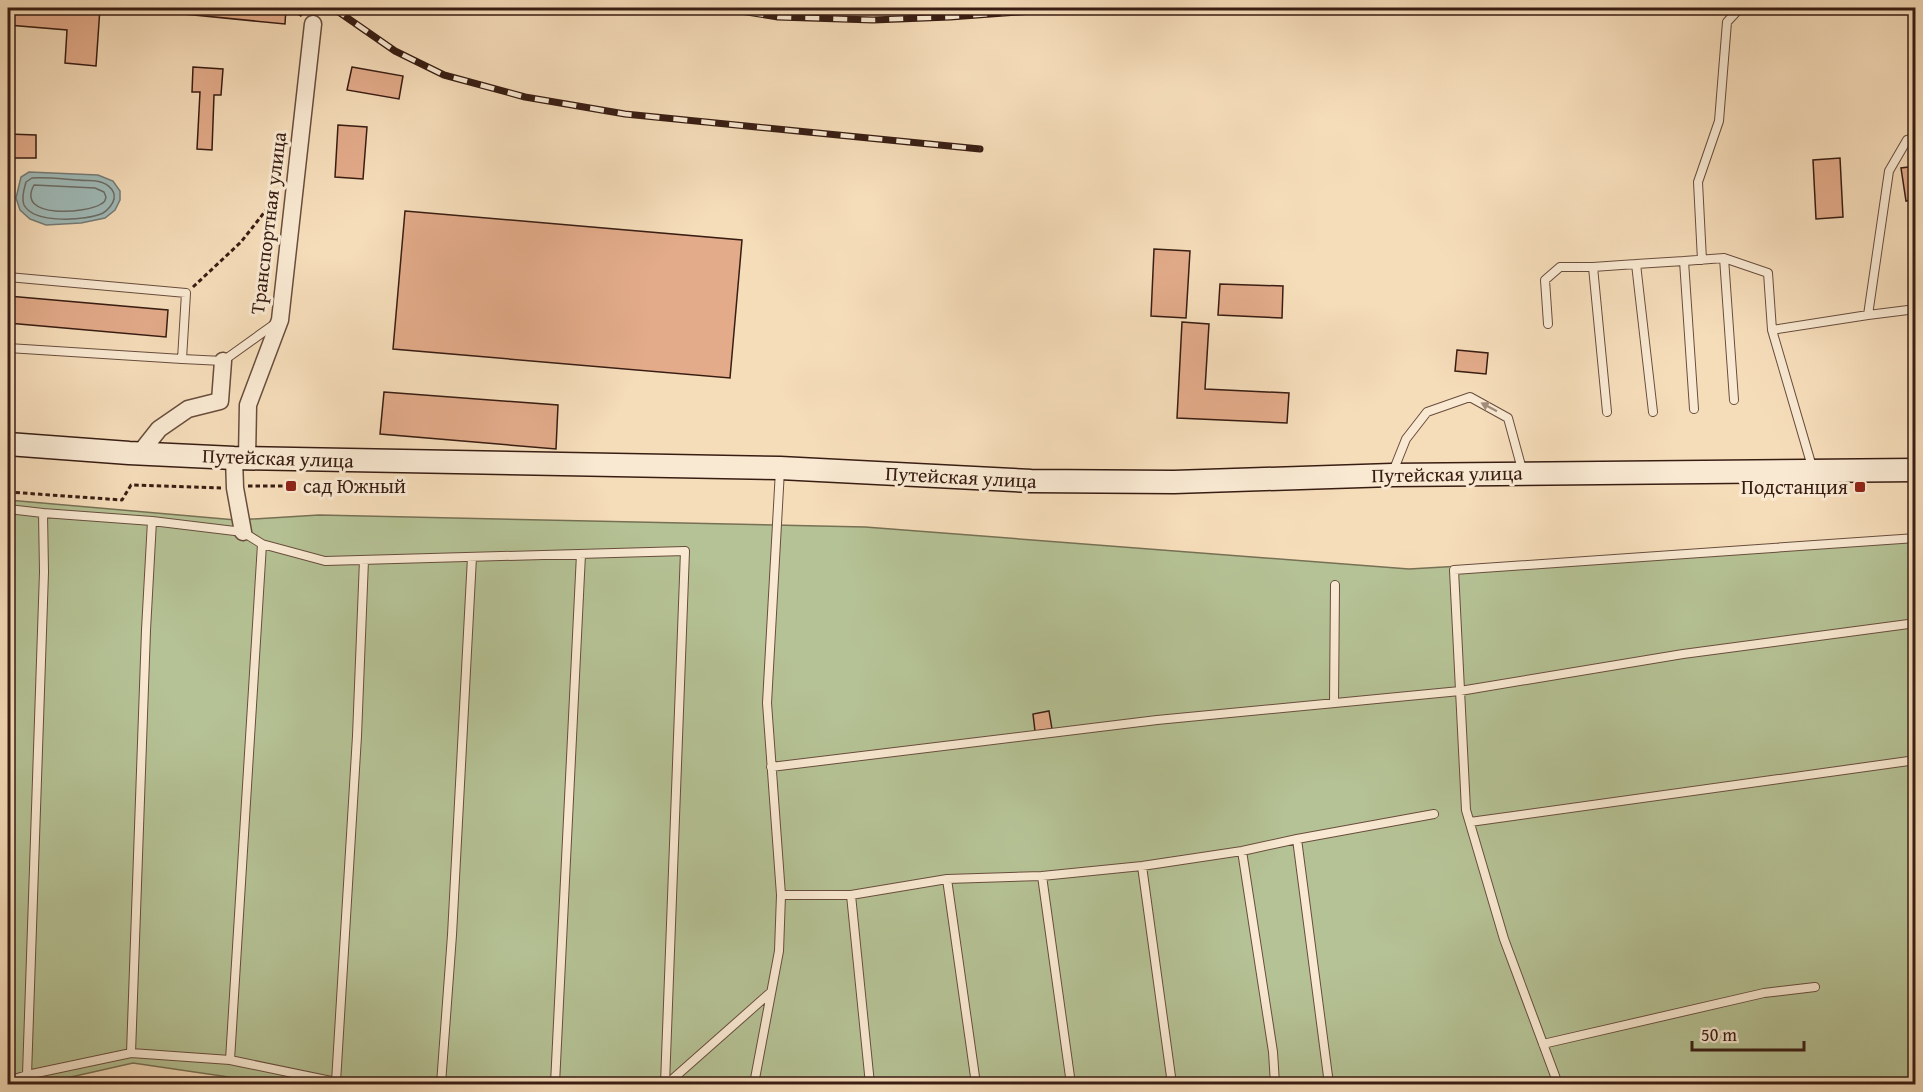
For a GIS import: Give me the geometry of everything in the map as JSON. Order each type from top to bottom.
[{"type":"main road","name":"Путейская улица","points":[[8,444],[240,458],[780,468],[1043,481],[1174,482],[1392,475],[1916,470]]},
{"type":"street","name":"Транспортная улица","points":[[243,532],[235,488],[248,405],[279,320],[313,24]]},
{"type":"street","points":[[220,401],[223,361]]},
{"type":"street","points":[[140,453],[159,429],[188,409],[220,401],[248,405]]},
{"type":"lane","points":[[1702,260],[1698,182],[1719,121],[1727,22],[1740,8]]},
{"type":"lane","points":[[1868,315],[1889,171],[1907,140],[1916,138]]},
{"type":"lane","points":[[1724,258],[1734,400]]},
{"type":"lane","points":[[1548,324],[1545,280],[1560,267],[1593,267],[1724,258],[1768,273],[1772,330],[1813,470]]},
{"type":"lane","points":[[1684,261],[1694,409]]},
{"type":"lane","points":[[1636,264],[1653,412]]},
{"type":"lane","points":[[1593,267],[1607,412]]},
{"type":"lane","points":[[8,277],[186,293],[182,359]]},
{"type":"lane","points":[[1772,330],[1916,309]]},
{"type":"lane","points":[[8,348],[223,361],[279,320]]},
{"type":"lane","points":[[1392,475],[1406,439],[1427,412],[1470,397],[1508,418],[1524,473]]},
{"type":"lane","points":[[754,1084],[779,951],[781,895],[766,703],[780,468]]},
{"type":"lane","points":[[8,509],[152,521],[243,532],[262,544],[325,561],[685,551],[666,1084]]},
{"type":"lane","points":[[27,1075],[44,572],[43,513]]},
{"type":"lane","points":[[131,1053],[152,521]]},
{"type":"lane","points":[[1558,1084],[1504,939],[1466,810],[1454,570],[1916,538]]},
{"type":"lane","points":[[230,1060],[262,544]]},
{"type":"lane","points":[[555,1084],[581,554]]},
{"type":"lane","points":[[441,1084],[453,912],[472,557]]},
{"type":"lane","points":[[8,1081],[131,1053],[230,1060],[336,1082],[357,736],[364,560]]},
{"type":"lane","points":[[1334,703],[1335,585]]},
{"type":"lane","points":[[771,767],[1157,720],[1460,691],[1683,654],[1916,623]]},
{"type":"lane","points":[[1470,822],[1916,760]]},
{"type":"lane","points":[[781,895],[851,895],[947,879],[1042,876],[1142,867],[1242,851],[1434,814]]},
{"type":"lane","points":[[1296,839],[1329,1084]]},
{"type":"lane","points":[[1242,851],[1273,1052],[1275,1084]]},
{"type":"lane","points":[[1142,867],[1172,1084]]},
{"type":"lane","points":[[1042,876],[1071,1084]]},
{"type":"lane","points":[[947,879],[976,1084]]},
{"type":"lane","points":[[851,895],[870,1084]]},
{"type":"lane","points":[[1543,1044],[1764,993],[1815,987]]},
{"type":"lane","points":[[666,1084],[771,992]]},
{"type":"lane","points":[[293,1073],[308,1084]]},
{"type":"path","points":[[186,293],[241,242],[295,172]]},
{"type":"path","points":[[8,492],[122,500],[131,484],[235,488],[261,485],[291,486]]},
{"type":"green space","points":[[8,500],[236,520],[319,515],[865,527],[1409,569],[1915,540],[1915,1084],[276,1084],[133,1063],[40,1084],[8,1084]]},
{"type":"water","points":[[29,172],[98,175],[113,181],[120,191],[120,200],[115,210],[105,218],[81,223],[46,225],[30,219],[20,210],[16,198],[21,177]]},
{"type":"building","points":[[8,8],[100,8],[96,66],[65,63],[67,30],[8,25]]},
{"type":"building","points":[[164,8],[286,8],[285,24],[164,12]]},
{"type":"building","points":[[193,67],[223,69],[221,95],[214,95],[212,150],[197,149],[200,92],[192,92]]},
{"type":"building","points":[[352,67],[403,76],[399,99],[347,90]]},
{"type":"building","points":[[338,125],[367,127],[363,179],[335,177]]},
{"type":"building","points":[[8,134],[36,135],[36,158],[8,158]]},
{"type":"building","points":[[1840,158],[1843,217],[1816,219],[1813,160]]},
{"type":"building","points":[[1916,166],[1916,199],[1906,201],[1901,168]]},
{"type":"building","points":[[405,211],[742,240],[730,378],[393,349]]},
{"type":"building","points":[[1154,249],[1190,251],[1186,318],[1151,316]]},
{"type":"building","points":[[1220,284],[1283,286],[1282,318],[1218,315]]},
{"type":"building","points":[[8,296],[168,310],[166,337],[8,323]]},
{"type":"building","points":[[1182,322],[1209,324],[1205,389],[1289,393],[1287,423],[1177,418]]},
{"type":"building","points":[[1457,350],[1488,353],[1486,374],[1455,371]]},
{"type":"building","points":[[384,392],[558,405],[556,449],[380,434]]},
{"type":"building","points":[[1049,711],[1052,729],[1035,731],[1033,714]]},
{"type":"railway","points":[[333,8],[395,51],[444,75],[525,97],[625,114],[980,149]]},
{"type":"railway","points":[[722,8],[778,17],[873,20],[1072,8]]},
{"type":"railway","points":[[796,9],[880,8]]},
{"type":"place","name":"сад Южный","points":[[291,486]]},
{"type":"place","name":"Подстанция","points":[[1860,487]]}]
